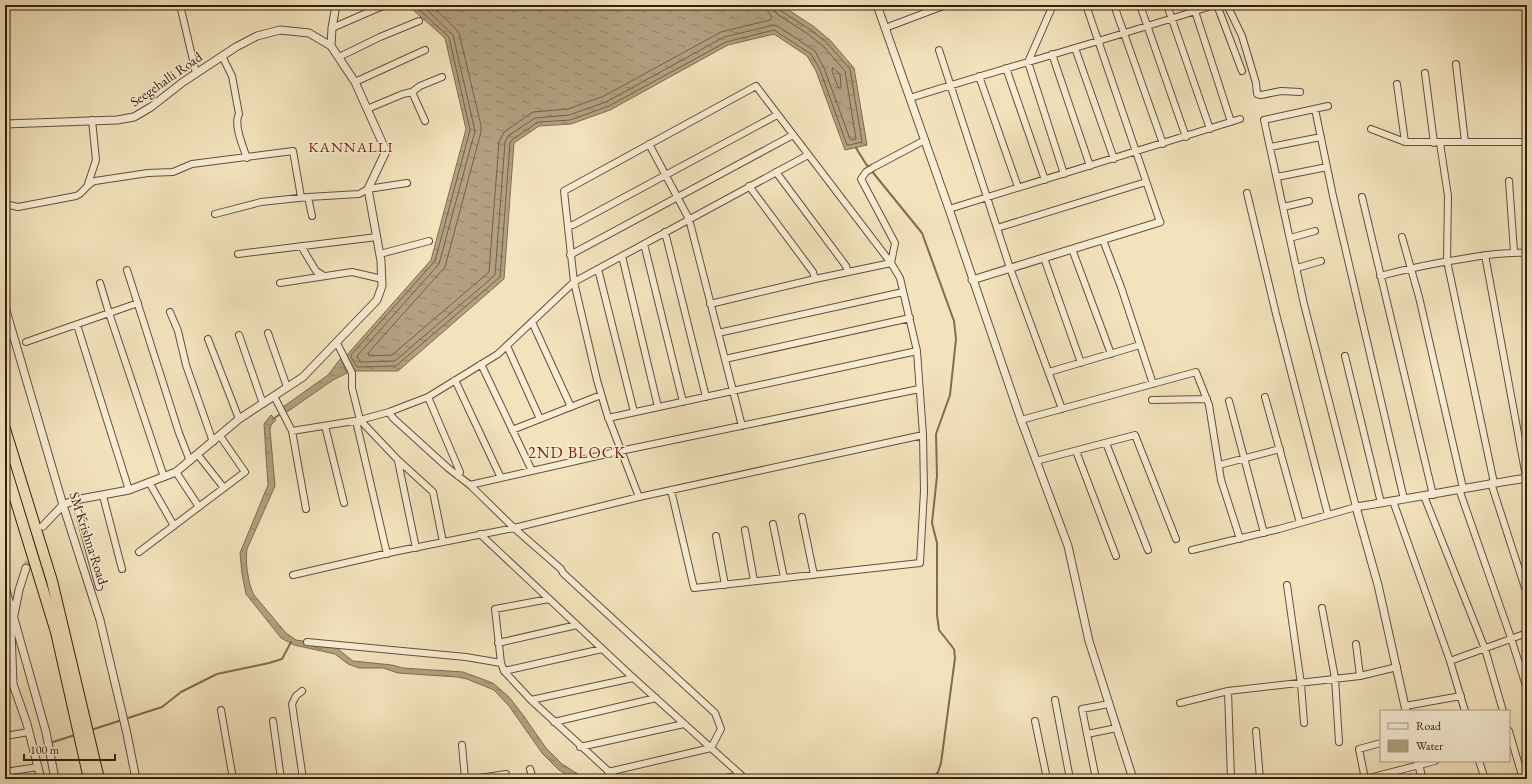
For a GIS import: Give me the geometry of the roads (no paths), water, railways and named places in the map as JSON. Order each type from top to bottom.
[{"type":"highway","points":[[5,429],[52,581],[94,778]]},
{"type":"highway","points":[[5,466],[56,632],[94,778]]},
{"type":"street","points":[[180,5],[196,73]]},
{"type":"street","points":[[43,526],[63,505],[75,500],[129,490],[176,472],[239,419],[303,377],[377,300],[382,286],[380,254],[368,189],[386,151],[355,82],[331,46],[336,5]]},
{"type":"street","points":[[332,28],[385,5]]},
{"type":"street","points":[[877,5],[1021,420],[1068,546],[1089,641],[1133,779]]},
{"type":"street","points":[[885,28],[938,6],[946,5]]},
{"type":"street","points":[[1053,5],[1028,62],[1064,174]]},
{"type":"street","points":[[972,280],[1160,222],[1086,5]]},
{"type":"street","points":[[1114,5],[1162,144]]},
{"type":"street","points":[[1140,5],[1186,136]]},
{"type":"street","points":[[1167,5],[1210,129]]},
{"type":"street","points":[[910,98],[1172,19],[1194,8],[1215,5],[1242,71]]},
{"type":"street","points":[[1227,5],[1242,36],[1256,83],[1257,94],[1261,95],[1281,91],[1300,92]]},
{"type":"street","points":[[1194,8],[1231,122]]},
{"type":"street","points":[[339,57],[419,20]]},
{"type":"street","name":"Seegehalli Road","points":[[5,124],[117,120],[134,117],[151,107],[196,73],[236,47],[257,36],[280,30],[309,34],[331,46]]},
{"type":"street","points":[[1076,48],[1114,159]]},
{"type":"street","points":[[355,82],[425,50]]},
{"type":"street","points":[[939,50],[1010,268],[1062,409]]},
{"type":"street","points":[[1052,54],[1090,166]]},
{"type":"street","points":[[222,56],[232,76],[239,114],[236,120],[247,158]]},
{"type":"street","points":[[1456,64],[1465,142]]},
{"type":"street","points":[[1006,68],[1045,180]]},
{"type":"street","points":[[1424,73],[1448,196],[1447,261],[1493,483],[1527,594]]},
{"type":"street","points":[[979,76],[1018,188]]},
{"type":"street","points":[[367,109],[412,92],[420,86],[442,77]]},
{"type":"street","points":[[1397,84],[1405,142]]},
{"type":"street","points":[[639,497],[620,451],[601,395],[574,282],[564,191],[756,86],[900,278],[917,351],[923,435],[924,491],[920,563],[694,588],[671,490]]},
{"type":"street","points":[[412,92],[425,121]]},
{"type":"street","points":[[1328,106],[1264,120],[1304,304],[1356,507],[1378,585],[1405,708],[1461,696]]},
{"type":"street","points":[[1315,109],[1327,167],[1404,499]]},
{"type":"street","points":[[568,226],[573,225],[666,176],[777,115]]},
{"type":"street","points":[[949,209],[1240,119]]},
{"type":"street","points":[[5,204],[18,207],[76,196],[81,193],[88,184],[96,160],[92,120]]},
{"type":"street","points":[[1370,129],[1405,142],[1527,142]]},
{"type":"street","points":[[570,255],[793,135]]},
{"type":"street","points":[[1270,147],[1321,137]]},
{"type":"street","points":[[891,264],[895,243],[862,179],[870,169],[925,140]]},
{"type":"street","points":[[649,144],[689,220],[742,426]]},
{"type":"street","points":[[88,184],[95,181],[145,173],[173,172],[192,164],[292,151],[301,197]]},
{"type":"street","points":[[292,431],[358,420],[389,412],[428,396],[498,354],[574,282],[808,155]]},
{"type":"street","points":[[1277,178],[1327,167]]},
{"type":"street","points":[[776,172],[846,266],[848,272]]},
{"type":"street","points":[[1509,181],[1514,252]]},
{"type":"street","points":[[997,228],[1146,182]]},
{"type":"street","points":[[215,214],[261,202],[301,197],[359,194],[368,189],[407,183]]},
{"type":"street","points":[[750,186],[813,272],[815,279]]},
{"type":"street","points":[[1247,193],[1278,322],[1328,515]]},
{"type":"street","points":[[308,197],[312,216]]},
{"type":"street","points":[[1362,198],[1433,495]]},
{"type":"street","points":[[1283,207],[1309,201]]},
{"type":"street","points":[[1290,238],[1315,231]]},
{"type":"street","points":[[665,232],[706,397]]},
{"type":"street","points":[[1402,236],[1419,297],[1461,488],[1527,688]]},
{"type":"street","points":[[238,254],[377,237]]},
{"type":"street","points":[[1103,240],[1121,287],[1153,384]]},
{"type":"street","points":[[380,254],[429,241]]},
{"type":"street","points":[[644,244],[683,402]]},
{"type":"street","points":[[301,246],[316,271],[324,276]]},
{"type":"street","points":[[1072,249],[1111,354]]},
{"type":"street","points":[[1380,276],[1410,268],[1484,255],[1514,252],[1527,253]]},
{"type":"street","points":[[1192,550],[1264,533],[1356,507],[1433,495],[1461,488],[1527,479],[1484,255]]},
{"type":"street","points":[[622,256],[658,407]]},
{"type":"street","points":[[1044,258],[1081,363]]},
{"type":"street","points":[[1297,268],[1321,261]]},
{"type":"street","points":[[710,304],[815,279],[891,264]]},
{"type":"street","points":[[598,269],[634,412]]},
{"type":"street","points":[[127,270],[179,433],[190,461]]},
{"type":"street","points":[[280,283],[352,272],[382,279]]},
{"type":"street","points":[[100,283],[164,477]]},
{"type":"street","points":[[718,333],[903,292]]},
{"type":"street","points":[[26,342],[138,303]]},
{"type":"street","name":"SM Krishna Road","points":[[5,307],[63,505],[100,620],[136,779]]},
{"type":"street","points":[[170,312],[178,332],[186,365],[213,442]]},
{"type":"street","points":[[725,359],[910,318]]},
{"type":"street","points":[[532,322],[571,407]]},
{"type":"street","points":[[77,325],[129,490]]},
{"type":"street","points":[[268,333],[287,387]]},
{"type":"street","points":[[239,335],[263,404]]},
{"type":"street","points":[[208,339],[239,419]]},
{"type":"street","points":[[337,343],[352,373],[352,388],[358,420],[387,554]]},
{"type":"street","points":[[1048,372],[1140,345]]},
{"type":"street","points":[[506,346],[540,419]]},
{"type":"street","points":[[608,418],[917,351]]},
{"type":"street","points":[[1345,356],[1381,503]]},
{"type":"street","points":[[481,364],[532,471]]},
{"type":"street","points":[[1021,420],[1196,372],[1208,399],[1221,480],[1240,539]]},
{"type":"street","points":[[455,380],[501,478]]},
{"type":"street","points":[[470,485],[620,451],[919,389]]},
{"type":"street","points":[[512,430],[601,395]]},
{"type":"street","points":[[274,396],[292,431],[306,508]]},
{"type":"street","points":[[428,396],[460,472],[458,476]]},
{"type":"street","points":[[1265,397],[1300,523]]},
{"type":"street","points":[[1152,400],[1208,399]]},
{"type":"street","points":[[1229,401],[1264,533]]},
{"type":"street","points":[[389,412],[393,418],[448,468],[470,485],[514,528],[715,713],[721,729],[711,748],[608,772]]},
{"type":"street","points":[[358,420],[433,492],[443,542]]},
{"type":"street","points":[[325,426],[344,502]]},
{"type":"street","points":[[293,575],[480,534],[514,528],[639,497],[923,435]]},
{"type":"street","points":[[1036,461],[1135,435],[1176,540]]},
{"type":"street","points":[[139,552],[245,472],[220,436]]},
{"type":"street","points":[[1106,443],[1148,550]]},
{"type":"street","points":[[1219,465],[1280,450]]},
{"type":"street","points":[[1076,451],[1116,556]]},
{"type":"street","points":[[198,455],[224,488]]},
{"type":"street","points":[[398,460],[416,548]]},
{"type":"street","points":[[176,472],[199,507]]},
{"type":"street","points":[[150,482],[174,526]]},
{"type":"street","points":[[103,496],[122,569]]},
{"type":"street","points":[[1424,496],[1485,649],[1503,710]]},
{"type":"street","points":[[75,500],[99,587]]},
{"type":"street","points":[[1393,501],[1450,661],[1465,710]]},
{"type":"street","points":[[802,518],[814,575]]},
{"type":"street","points":[[773,524],[784,578]]},
{"type":"street","points":[[745,530],[754,582]]},
{"type":"street","points":[[480,534],[633,678],[741,775],[720,779]]},
{"type":"street","points":[[716,536],[725,585]]},
{"type":"street","points":[[26,568],[19,590],[15,618],[8,631],[13,684],[29,732],[41,779]]},
{"type":"street","points":[[1287,585],[1301,684],[1304,723]]},
{"type":"street","points":[[5,587],[46,732],[56,779]]},
{"type":"street","points":[[549,599],[495,609],[498,643],[501,663],[504,671],[554,722],[617,779]]},
{"type":"street","points":[[1322,608],[1335,678],[1339,742]]},
{"type":"street","points":[[498,643],[577,625]]},
{"type":"street","points":[[1450,661],[1527,633]]},
{"type":"street","points":[[307,642],[466,657],[501,663]]},
{"type":"street","points":[[1356,644],[1360,676]]},
{"type":"street","points":[[504,671],[602,649]]},
{"type":"street","points":[[1180,703],[1228,691],[1301,684],[1335,678],[1360,676],[1396,667]]},
{"type":"street","points":[[531,700],[633,678]]},
{"type":"street","points":[[302,691],[296,696],[292,704],[303,779]]},
{"type":"street","points":[[1228,691],[1231,779]]},
{"type":"street","points":[[554,722],[656,698]]},
{"type":"street","points":[[1055,700],[1070,779]]},
{"type":"street","points":[[1096,779],[1082,709],[1109,704]]},
{"type":"street","points":[[221,710],[233,779]]},
{"type":"street","points":[[273,721],[281,779]]},
{"type":"street","points":[[1035,721],[1047,779]]},
{"type":"street","points":[[580,746],[684,724]]},
{"type":"street","points":[[1087,734],[1117,728]]},
{"type":"street","points":[[1256,731],[1260,779]]},
{"type":"street","points":[[5,736],[29,732]]},
{"type":"street","points":[[1510,734],[1523,779]]},
{"type":"street","points":[[1380,743],[1360,749],[1365,779],[1418,763],[1422,779]]},
{"type":"street","points":[[462,745],[465,779]]},
{"type":"street","points":[[1479,762],[1485,779]]},
{"type":"street","points":[[5,772],[38,767]]},
{"type":"street","points":[[530,769],[533,779]]},
{"type":"street","points":[[472,779],[502,776]]},
{"type":"water","points":[[405,5],[781,5],[813,26],[830,40],[854,68],[867,145],[845,150],[816,71],[807,56],[774,34],[728,45],[610,110],[571,124],[539,126],[514,143],[504,279],[398,371],[354,371],[346,356],[431,260],[466,129],[445,38],[412,9]]},
{"type":"water","points":[[341,358],[347,373],[333,380],[287,412],[283,407],[328,375]]},
{"type":"water","points":[[271,415],[276,420],[271,425],[270,430],[275,486],[246,554],[250,585],[254,595],[286,633],[296,640],[334,646],[353,661],[392,665],[403,668],[463,672],[493,683],[509,697],[546,748],[562,764],[586,779],[574,779],[559,770],[542,753],[509,706],[494,690],[467,679],[457,677],[398,673],[383,668],[359,668],[348,664],[335,654],[294,645],[281,638],[246,594],[240,553],[268,485],[264,424]]},
{"type":"waterway","points":[[856,148],[866,164],[922,233],[954,321],[956,339],[950,395],[936,434],[937,476],[932,523],[937,543],[937,615],[939,630],[954,649],[955,658],[941,763],[938,772],[932,779]]},
{"type":"waterway","points":[[273,419],[282,413]]},
{"type":"waterway","points":[[91,730],[162,707],[181,692],[217,674],[282,659],[291,642]]},
{"type":"waterway","points":[[53,742],[75,735]]},
{"type":"tunnel","points":[[26,568],[39,536]]},
{"type":"district","name":"KANNALLI","points":[[351,146]]},
{"type":"district","name":"2ND BLOCK","points":[[577,452]]}]
